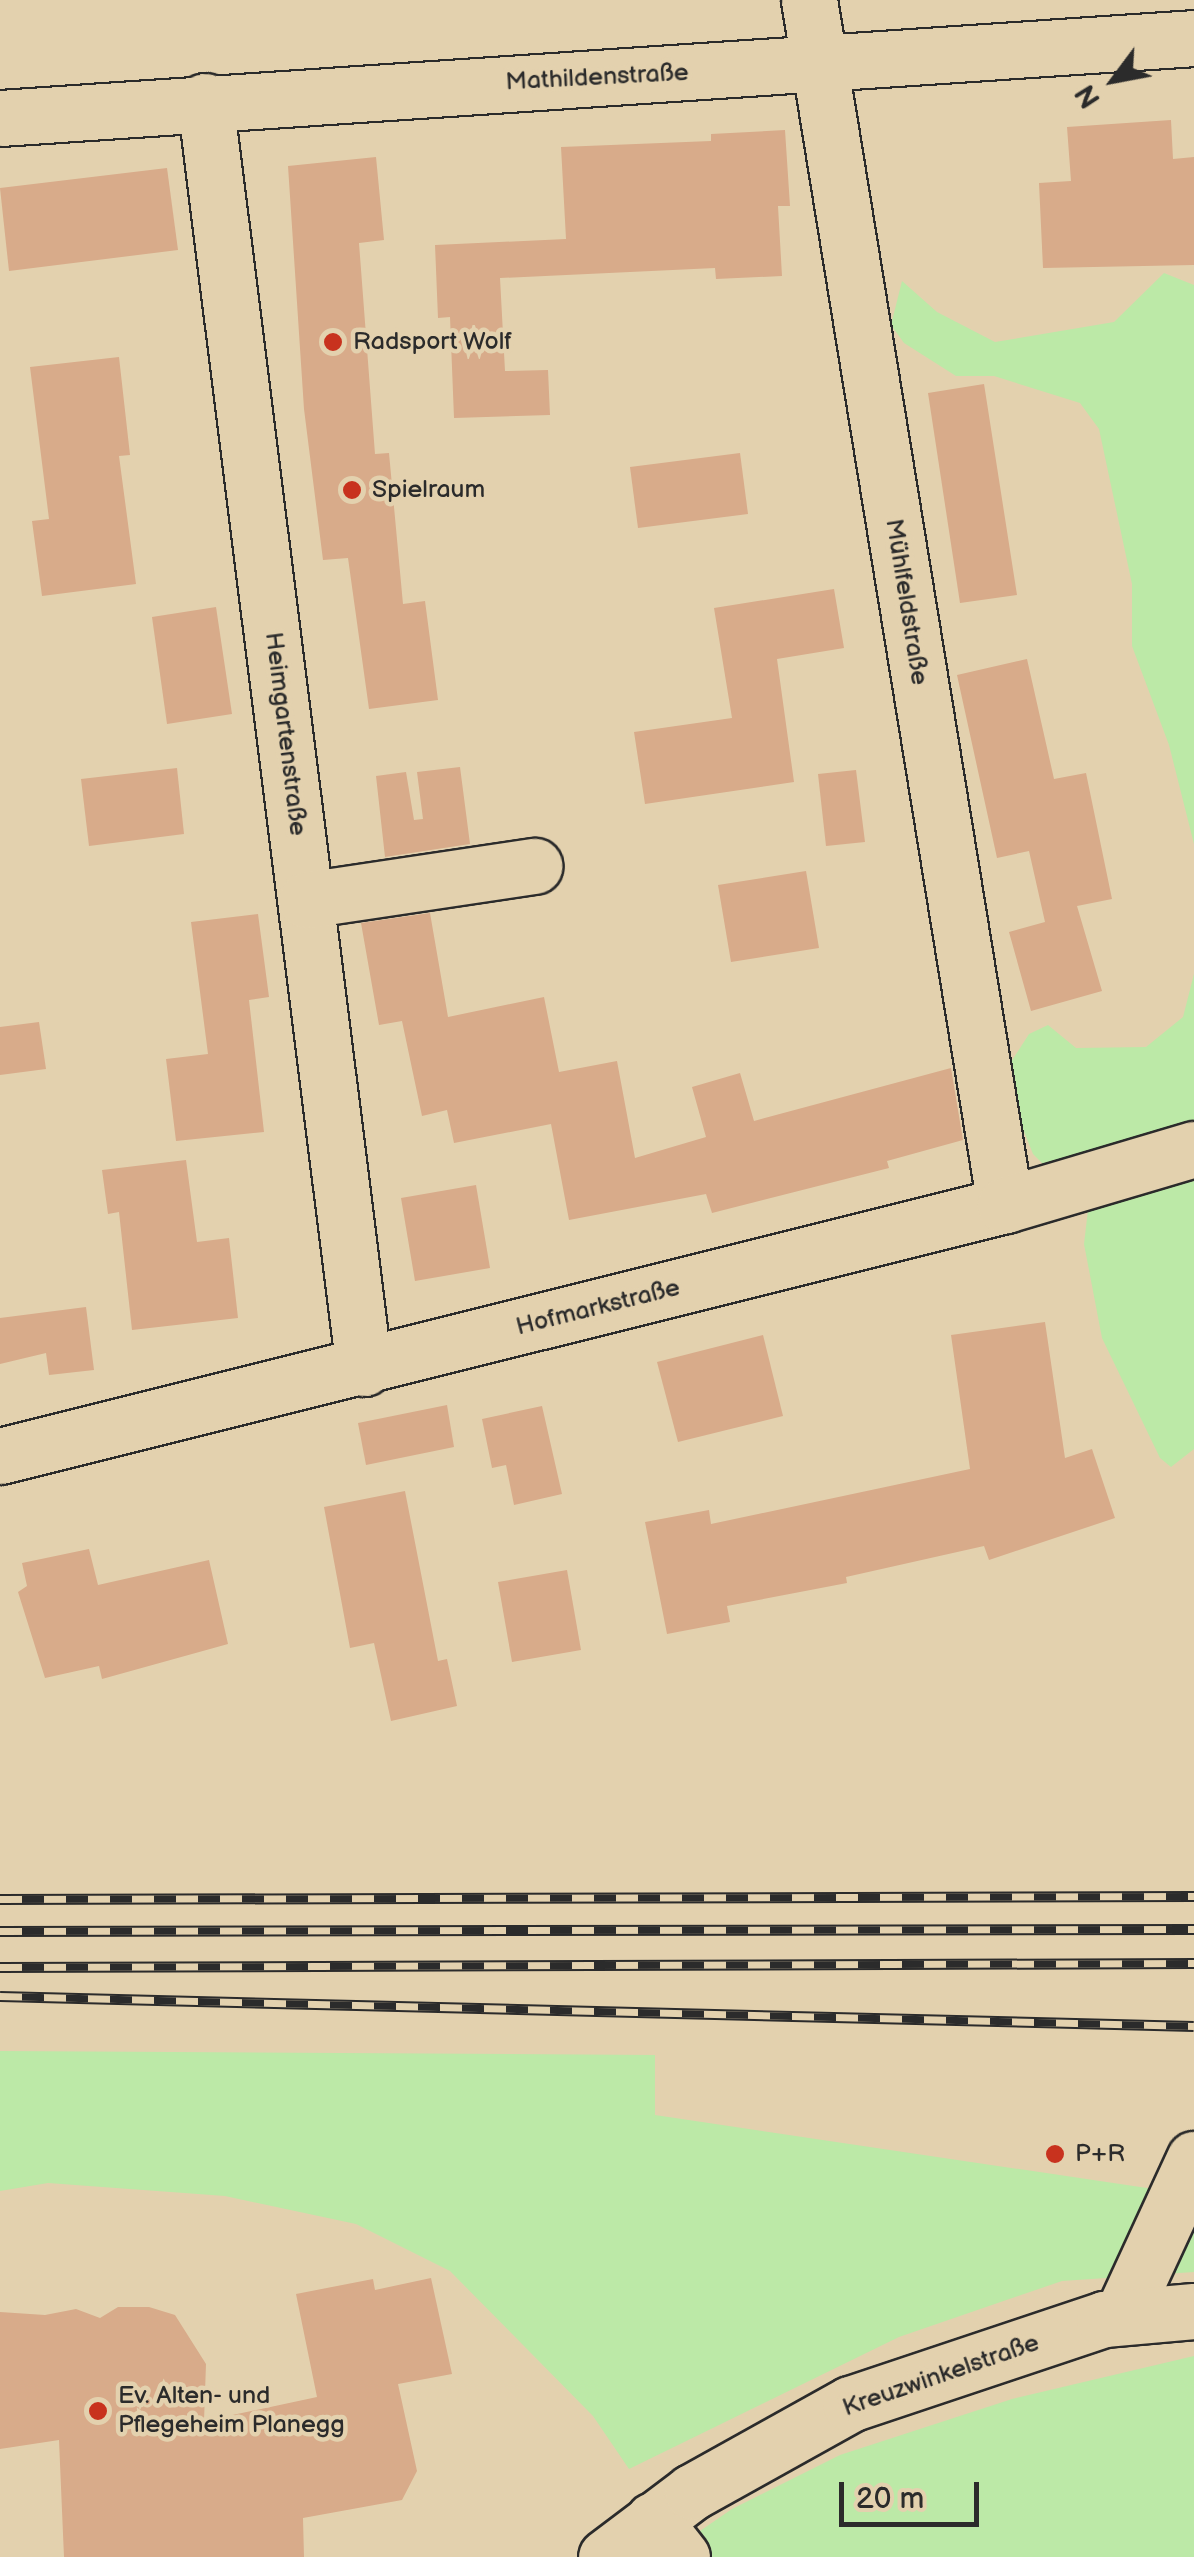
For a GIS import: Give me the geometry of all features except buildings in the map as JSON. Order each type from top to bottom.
[{"type":"street","name":"Mühlfeldstraße","points":[[808,0],[1006,1204]]},
{"type":"street","name":"Mathildenstraße","points":[[0,118],[205,100],[817,66],[1194,38]]},
{"type":"street","name":"Heimgartenstraße","points":[[205,100],[364,1368]]},
{"type":"street","points":[[306,900],[534,866]]},
{"type":"street","name":"Hofmarkstraße","points":[[0,1456],[364,1368],[1006,1204],[1194,1150]]},
{"type":"street","points":[[1122,2315],[1194,2160]]},
{"type":"street","name":"Kreuzwinkelstraße","points":[[606,2557],[668,2539],[850,2404],[1122,2315],[1194,2311]]},
{"type":"green space","points":[[1164,273],[1194,285],[1194,844],[1169,745],[1132,646],[1132,584],[1099,429],[1080,403],[994,376],[956,376],[904,343],[891,325],[902,281],[937,312],[995,342],[1114,322]]},
{"type":"green space","points":[[1194,974],[1194,1135],[1050,1171],[1033,1154],[1017,1114],[1009,1065],[1029,1034],[1048,1025],[1076,1048],[1146,1047],[1183,1017]]},
{"type":"green space","points":[[1194,1169],[1194,1449],[1171,1467],[1160,1458],[1102,1338],[1084,1244],[1088,1210],[1102,1197]]},
{"type":"green space","points":[[0,2051],[655,2055],[655,2115],[1194,2195],[1194,2272],[1062,2281],[899,2337],[629,2469],[593,2416],[450,2271],[356,2224],[225,2196],[48,2183],[0,2191]]},
{"type":"green space","points":[[1194,2356],[1194,2557],[662,2557],[732,2509],[840,2455],[1012,2399]]},
{"type":"railway","points":[[0,1899],[1194,1896]]},
{"type":"railway","points":[[0,1931],[1194,1929]]},
{"type":"railway","points":[[0,1967],[1194,1963]]},
{"type":"railway","points":[[0,1996],[1194,2026]]},
{"type":"place","name":"Radsport Wolf","points":[[333,342]]},
{"type":"place","name":"Spielraum","points":[[352,490]]},
{"type":"place","name":"P+R","points":[[1055,2154]]},
{"type":"place","name":"Ev. Alten- und Pflegeheim Planegg","points":[[98,2411]]}]
